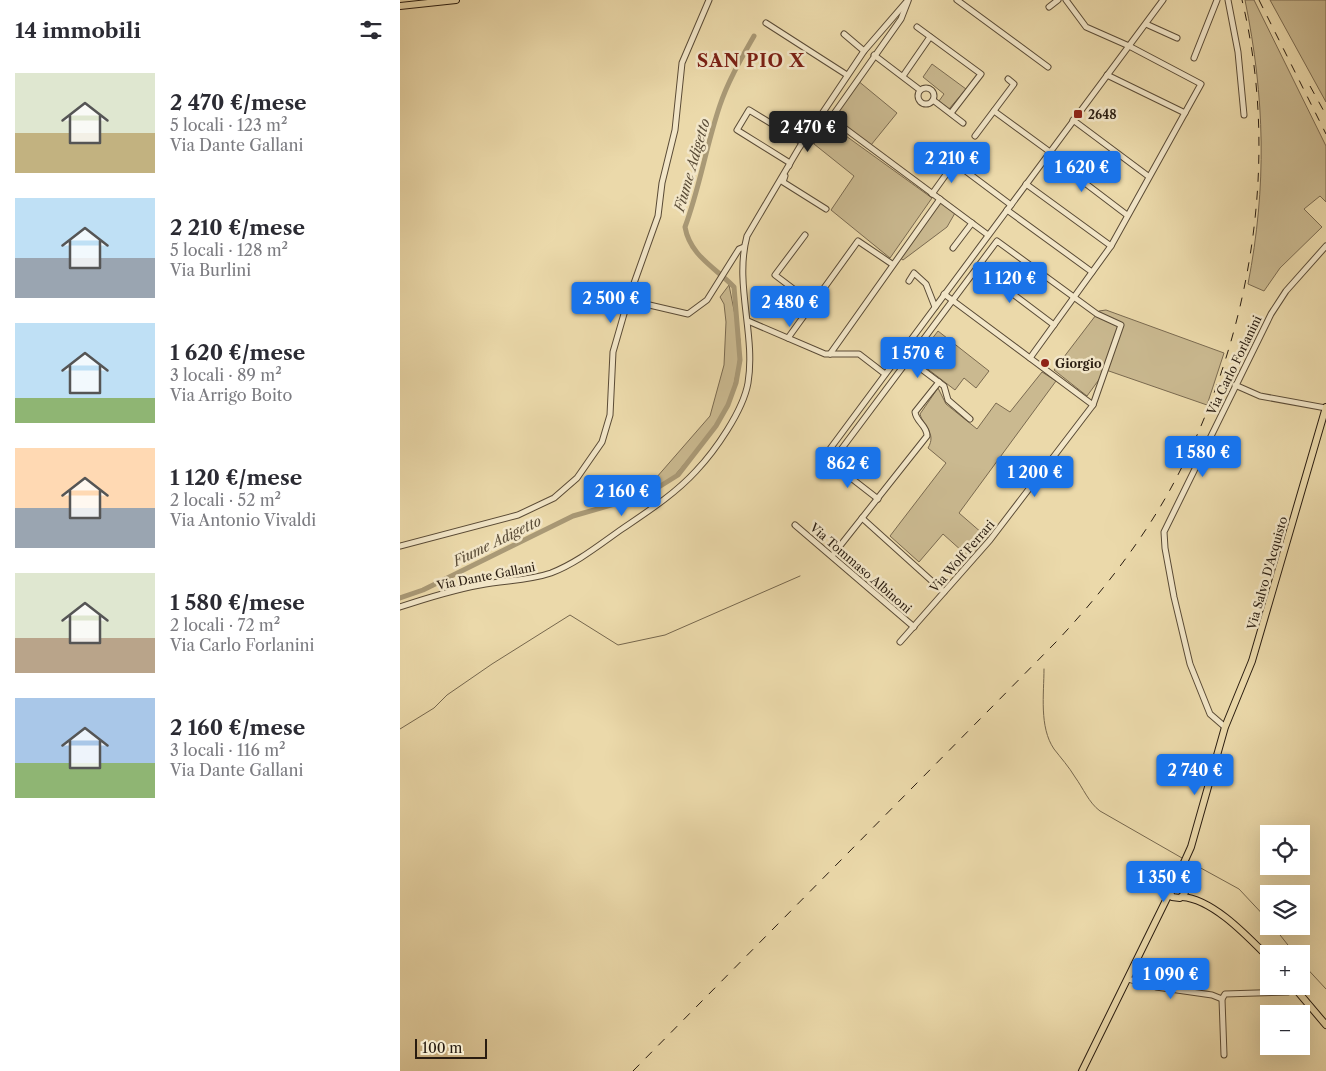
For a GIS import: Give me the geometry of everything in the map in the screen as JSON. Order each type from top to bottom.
[{"type":"main road","points":[[400,6],[456,0]]},
{"type":"main road","name":"Via Salvo D'Acquisto","points":[[1184,861],[1210,783],[1220,741],[1252,660],[1326,408]]},
{"type":"main road","points":[[1082,1071],[1184,861]]},
{"type":"main road","points":[[1162,909],[1180,898],[1187,883],[1184,861]]},
{"type":"main road","points":[[1177,878],[1181,877],[1187,883],[1195,898],[1243,932],[1260,949]]},
{"type":"main road","points":[[1170,892],[1172,897],[1195,898]]},
{"type":"main road","points":[[1300,995],[1326,1025]]},
{"type":"street","points":[[400,546],[518,515],[554,498],[577,478],[602,442],[610,415],[613,352],[628,300],[658,216],[662,182],[675,130],[682,63],[709,0]]},
{"type":"street","points":[[826,209],[783,182],[790,163],[737,130],[749,110],[804,141],[812,141],[831,118],[900,19],[907,7],[908,0]]},
{"type":"street","name":"Via Dante Gallani","points":[[400,607],[440,594],[482,584],[526,580],[568,566],[671,493],[696,471],[729,425],[741,403],[747,386],[749,371],[748,321],[743,270],[744,248],[751,228],[790,163],[847,75],[864,51],[908,0]]},
{"type":"street","points":[[957,0],[1048,67]]},
{"type":"street","points":[[1048,7],[1058,0]]},
{"type":"street","points":[[1030,358],[1111,246],[1148,176],[1201,84],[1129,46],[1086,27],[1066,0]]},
{"type":"street","points":[[878,499],[824,457],[1163,0]]},
{"type":"street","points":[[1194,58],[1218,0]]},
{"type":"street","points":[[1228,0],[1238,52],[1244,115]]},
{"type":"street","points":[[766,23],[847,75]]},
{"type":"street","points":[[1146,24],[1177,38]]},
{"type":"street","points":[[917,27],[981,74],[951,113]]},
{"type":"street","points":[[844,34],[864,51]]},
{"type":"street","points":[[903,76],[930,37]]},
{"type":"street","points":[[874,55],[920,90]]},
{"type":"street","points":[[1107,75],[1185,113]]},
{"type":"street","points":[[975,136],[1014,84],[1008,79]]},
{"type":"street","points":[[920,90],[928,88],[932,90],[933,100],[963,123]]},
{"type":"street","points":[[920,90],[918,95],[921,102],[929,103],[933,100]]},
{"type":"street","points":[[994,111],[1128,215]]},
{"type":"street","points":[[831,118],[988,235]]},
{"type":"street","points":[[1074,120],[1148,176]]},
{"type":"street","points":[[932,194],[955,162]]},
{"type":"street","points":[[963,169],[1010,204]]},
{"type":"street","points":[[1026,184],[1111,246]]},
{"type":"street","points":[[830,354],[892,264],[940,199]]},
{"type":"street","points":[[1006,210],[1092,272]]},
{"type":"street","points":[[953,248],[972,223]]},
{"type":"street","points":[[805,235],[775,275],[812,303]]},
{"type":"street","points":[[788,338],[858,241],[892,264]]},
{"type":"street","points":[[831,463],[997,241],[1073,297]]},
{"type":"street","name":"Via Carlo Forlanini","points":[[1225,727],[1210,714],[1190,664],[1174,597],[1164,537],[1166,523],[1185,493],[1235,386],[1274,309],[1286,291],[1326,246]]},
{"type":"street","points":[[628,300],[688,314],[707,300],[739,249],[744,248]]},
{"type":"street","points":[[970,258],[976,269],[1054,325]]},
{"type":"street","points":[[909,281],[914,273],[926,284],[935,307]]},
{"type":"street","points":[[944,294],[1093,405]]},
{"type":"street","name":"Via Wolf Ferrari","points":[[900,642],[990,540],[1093,405],[1121,325],[1097,314],[1073,297]]},
{"type":"street","points":[[748,321],[826,354],[859,354],[885,374]]},
{"type":"street","points":[[900,353],[944,386],[948,400],[970,419]]},
{"type":"street","points":[[832,556],[927,436],[927,431],[916,417],[916,412],[939,382]]},
{"type":"street","points":[[1235,386],[1260,396],[1326,408]]},
{"type":"street","points":[[857,412],[865,418]]},
{"type":"street","points":[[862,518],[944,592]]},
{"type":"street","name":"Via Tommaso Albinoni","points":[[795,525],[914,627]]},
{"type":"street","points":[[1128,979],[1156,987],[1212,995],[1222,999]]},
{"type":"street","points":[[1224,1055],[1222,999],[1225,994],[1230,993],[1260,992]]},
{"type":"shaded area","points":[[1245,0],[1254,0],[1326,146],[1326,202],[1320,196],[1304,209],[1322,227],[1280,268],[1264,291],[1248,284],[1258,212],[1261,142],[1257,72]]},
{"type":"shaded area","points":[[1270,0],[1326,0],[1326,102]]},
{"type":"shaded area","points":[[932,64],[966,89],[949,109],[939,101],[944,94],[923,77]]},
{"type":"shaded area","points":[[857,80],[897,113],[871,145],[832,117]]},
{"type":"shaded area","points":[[828,123],[932,198],[890,258],[831,210],[854,176],[814,144]]},
{"type":"shaded area","points":[[940,202],[955,213],[947,227],[903,260],[900,258]]},
{"type":"shaded area","points":[[729,285],[740,340],[738,365],[730,403],[717,425],[671,480],[625,497],[656,478],[710,416],[724,365],[726,322],[724,304],[720,297]]},
{"type":"shaded area","points":[[1106,310],[1224,353],[1207,405],[1106,370],[1087,396],[1054,370],[1099,311]]},
{"type":"shaded area","points":[[938,331],[989,371],[976,388],[964,378],[955,390],[916,360]]},
{"type":"shaded area","points":[[1042,372],[1056,381],[959,513],[990,540],[972,560],[943,534],[919,562],[890,536],[946,463],[928,448],[931,438],[920,414],[938,388],[946,404],[977,429],[996,403],[1010,412]]},
{"type":"waterway","name":"Fiume Adigetto","points":[[400,598],[423,590],[573,516],[646,495],[678,475],[716,426],[728,405],[736,383],[740,360],[734,287],[698,254],[692,246],[685,227],[723,96],[754,36]]},
{"type":"waterway","points":[[400,729],[434,708],[447,695],[492,664],[570,615],[618,645],[665,635],[800,576]]},
{"type":"waterway","points":[[1044,669],[1043,710],[1049,740],[1089,800],[1100,811],[1182,858]]},
{"type":"waterway","points":[[1188,861],[1239,889],[1260,911]]},
{"type":"waterway","points":[[1280,935],[1288,945]]},
{"type":"waterway","points":[[1310,972],[1326,989]]},
{"type":"railway","points":[[633,1071],[1057,641],[1116,572],[1166,497],[1195,440],[1219,381],[1237,319],[1250,255],[1257,191],[1259,127],[1254,63],[1242,0]]},
{"type":"railway","points":[[1259,0],[1326,134]]},
{"type":"railway","points":[[1310,86],[1326,115]]},
{"type":"place","name":"2648","points":[[1078,114]]},
{"type":"place","name":"Giorgio","points":[[1045,363]]},
{"type":"district","name":"SAN PIO X","points":[[751,61]]}]
